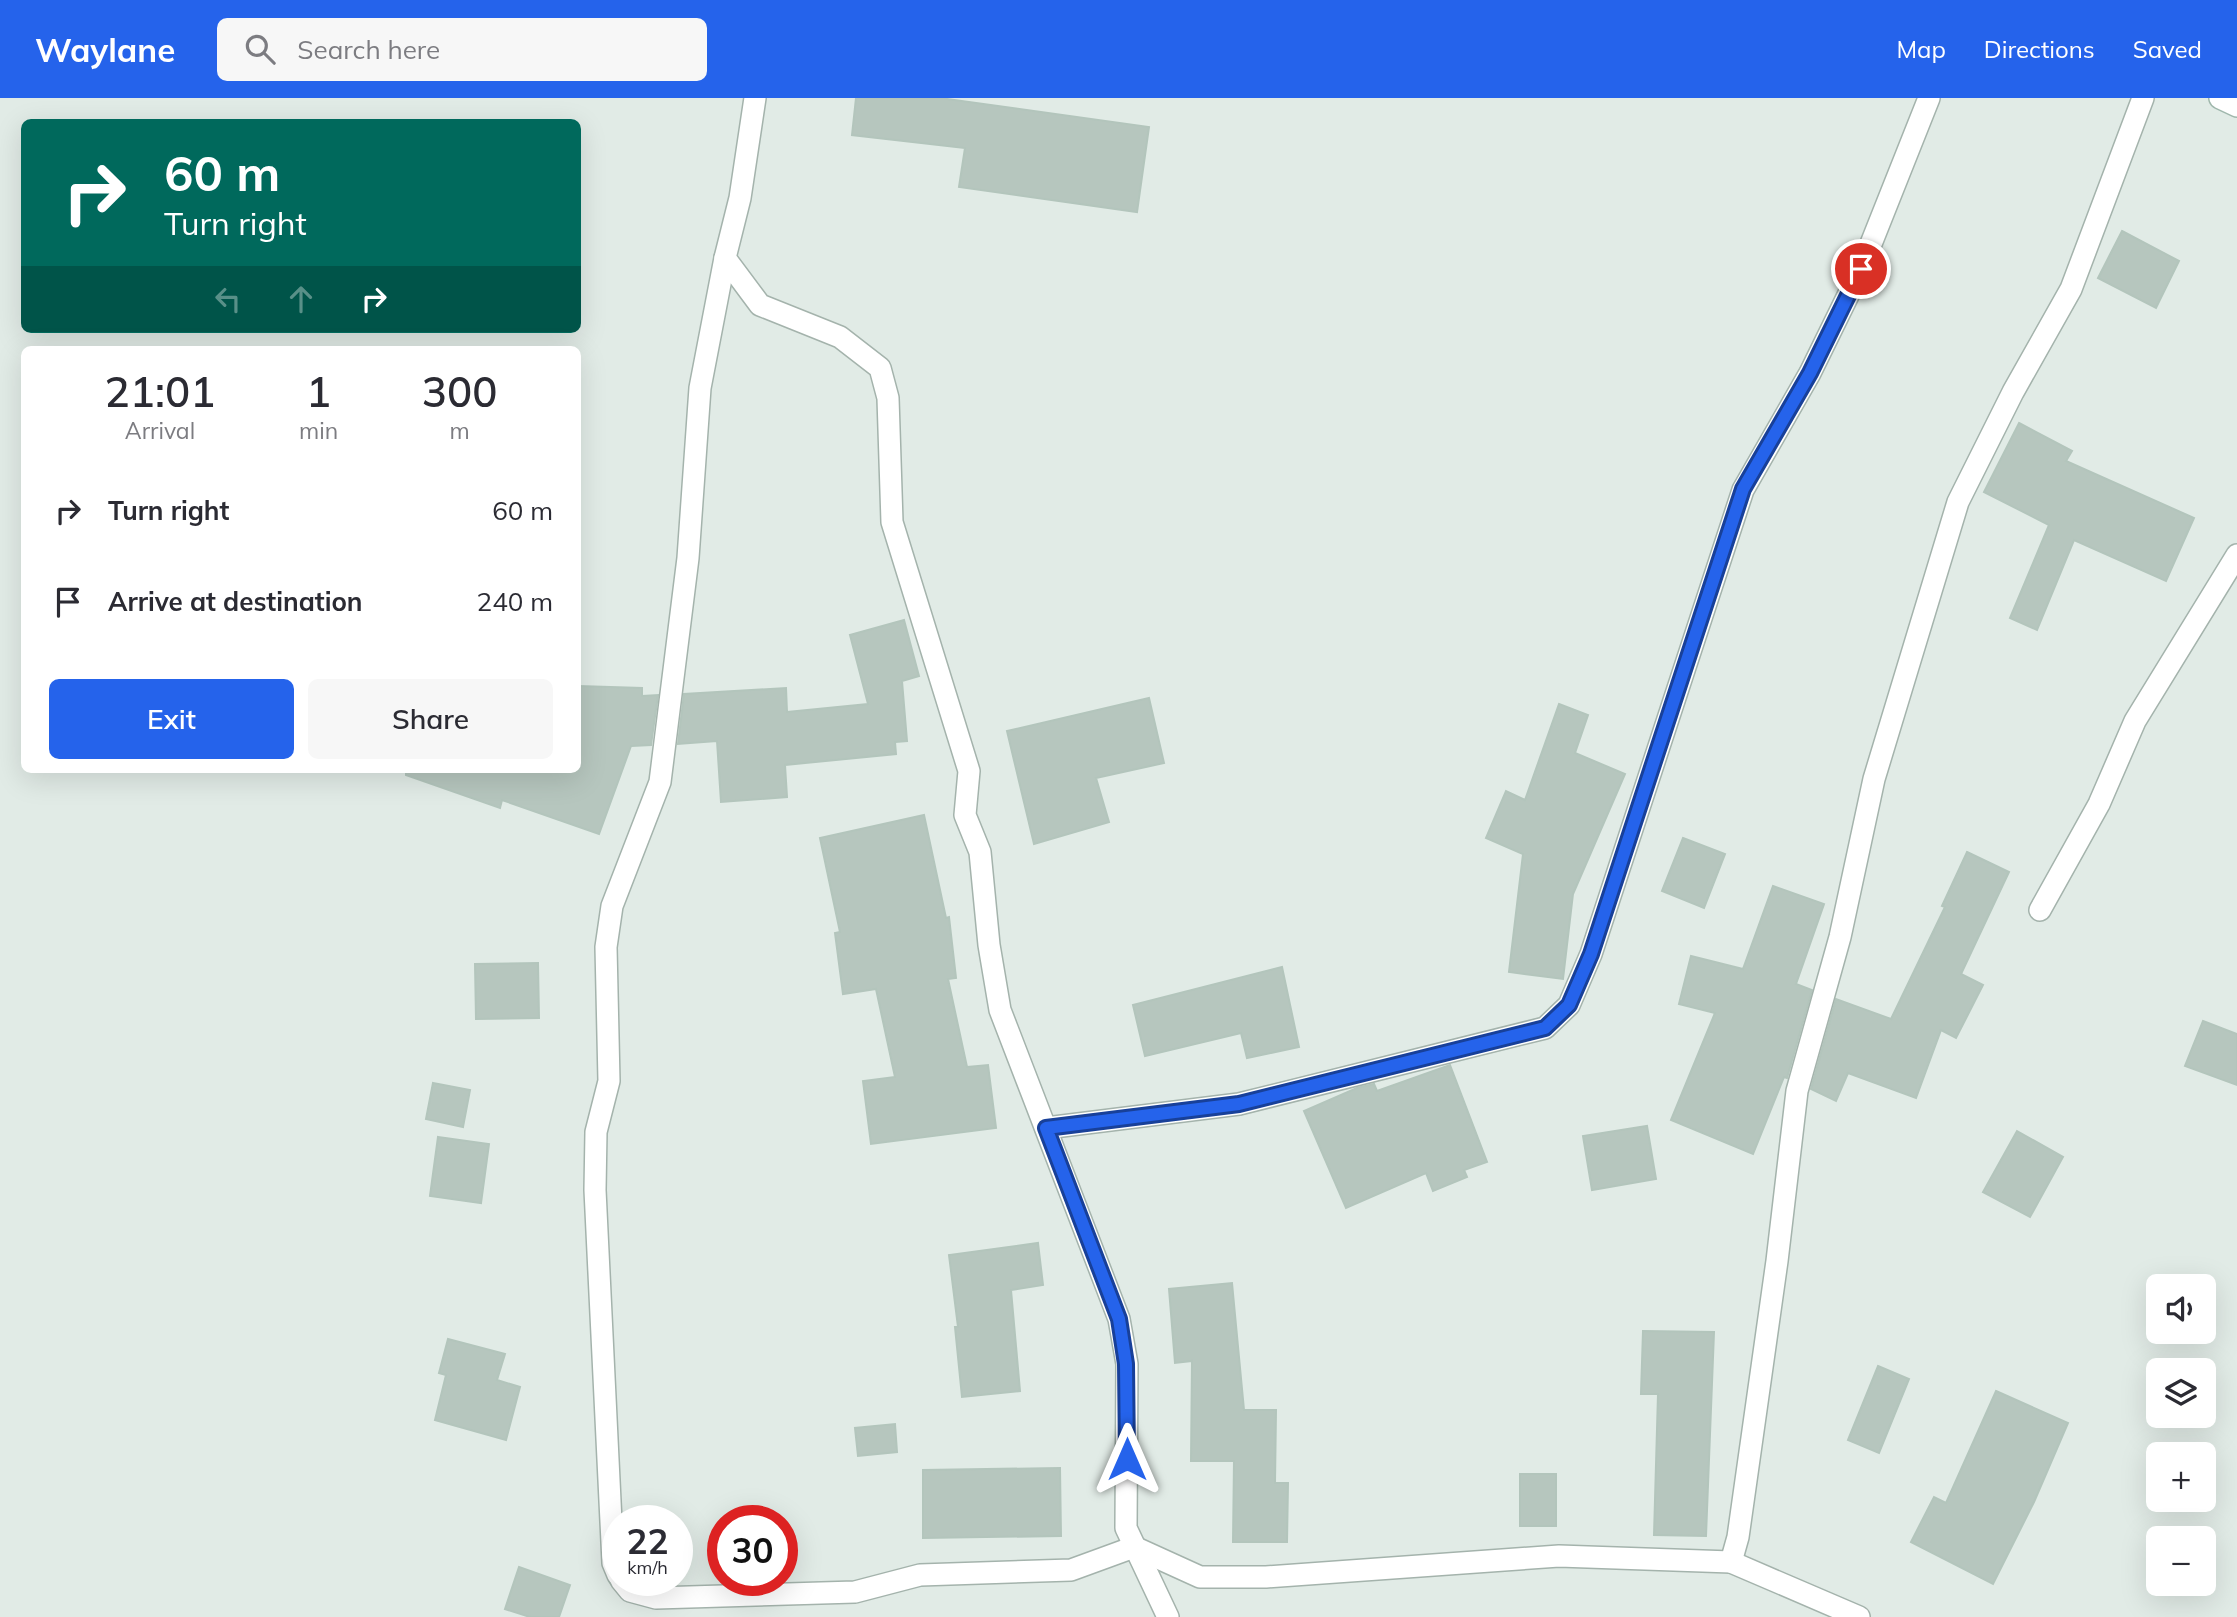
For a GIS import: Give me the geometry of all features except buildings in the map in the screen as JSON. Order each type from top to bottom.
[{"type":"street","points":[[610,1505],[595,1190],[596,1132],[609,1082],[606,947],[612,906],[660,782],[688,558],[700,388],[725,258],[740,198],[754,98]]},
{"type":"street","points":[[1046,1128],[1239,1104],[1545,1028],[1569,1005],[1591,954],[1743,489],[1810,373],[1861,269],[1929,98]]},
{"type":"street","points":[[1731,1562],[1738,1537],[1773,1289],[1797,1091],[1840,937],[1874,779],[1958,502],[2013,392],[2071,289],[2143,98]]},
{"type":"street","points":[[2220,98],[2237,106]]},
{"type":"street","points":[[725,258],[760,305],[840,337],[880,368],[888,398],[892,522],[969,771],[965,815],[980,852],[989,945],[1000,1010],[1119,1319],[1126,1364],[1126,1528],[1168,1617]]},
{"type":"street","points":[[2040,910],[2099,804],[2135,721],[2237,555]]},
{"type":"street","points":[[649,1596],[656,1598],[855,1592],[920,1575],[1071,1570],[1134,1547],[1200,1577],[1266,1577],[1559,1556],[1731,1562],[1859,1617]]},
{"type":"route","points":[[1127,1459],[1126,1364],[1119,1319],[1046,1128],[1239,1104],[1545,1028],[1569,1005],[1591,954],[1743,489],[1810,373],[1861,269]]}]
